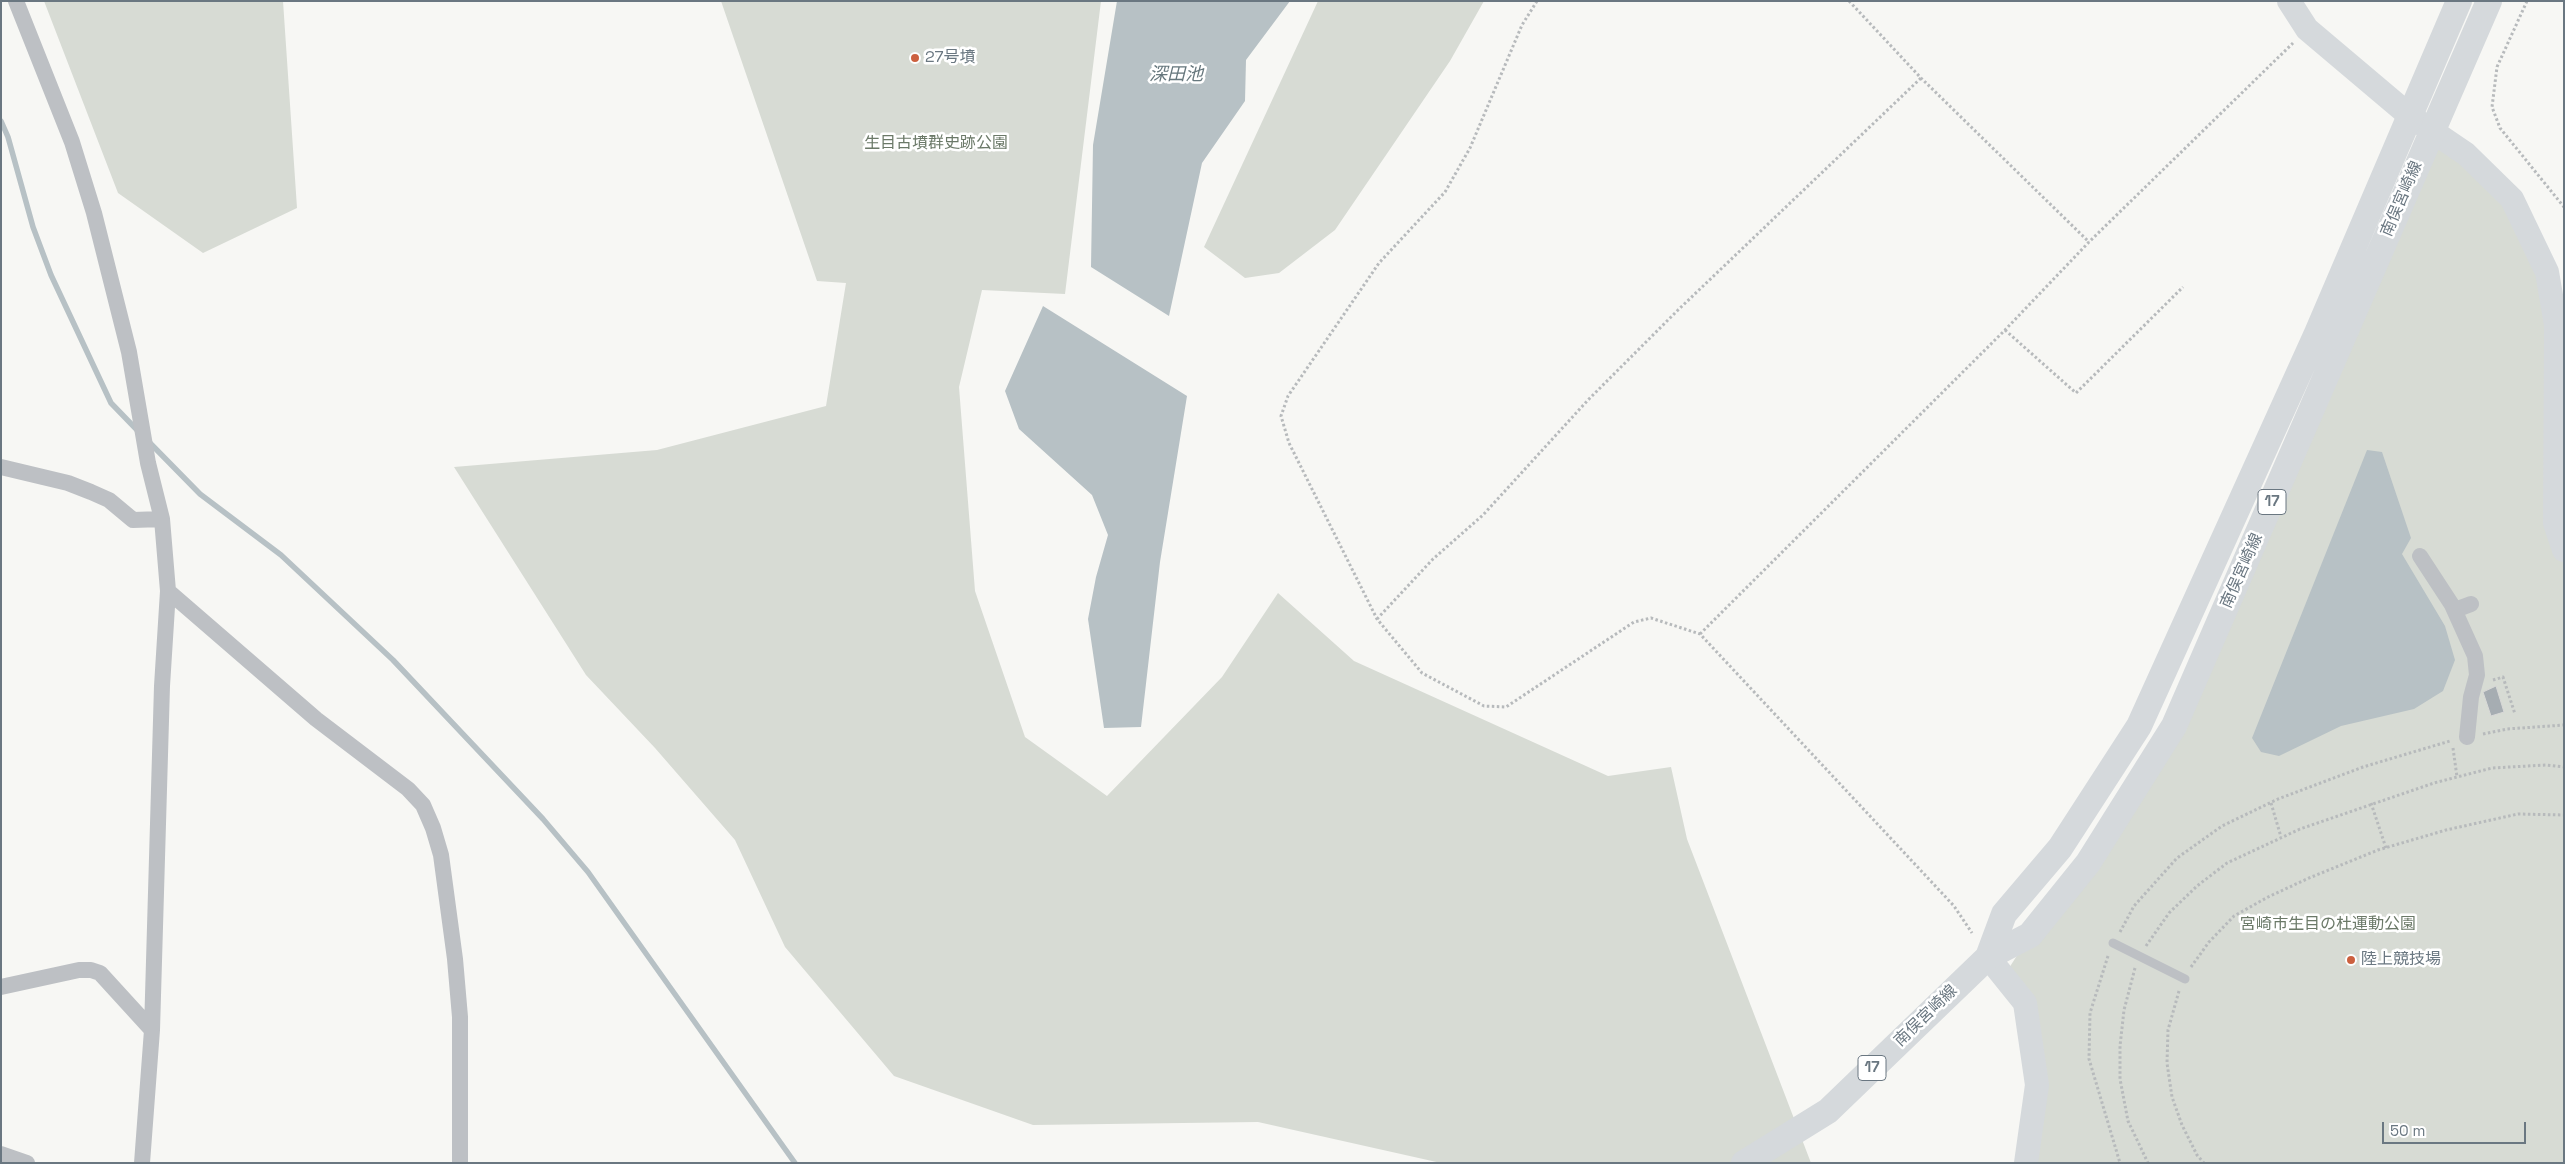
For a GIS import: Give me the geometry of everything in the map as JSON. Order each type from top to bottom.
[{"type":"main road","name":"南俣宮崎線","points":[[1988,957],[2004,914],[2060,848],[2139,726],[2317,333],[2459,1]]},
{"type":"main road","name":"南俣宮崎線","points":[[1744,1163],[1828,1111],[1988,957],[2030,935],[2088,863],[2174,726],[2488,1]]},
{"type":"street","points":[[16,1],[72,142],[94,213],[129,352],[148,463],[162,519],[168,591],[162,686],[152,1030],[142,1163]]},
{"type":"street","points":[[2289,1],[2307,28],[2410,116],[2432,129],[2466,154],[2512,199],[2548,272],[2556,324],[2555,523],[2564,550]]},
{"type":"street","points":[[1,467],[68,483],[91,492],[109,500],[133,520],[162,519]]},
{"type":"street","points":[[2420,556],[2455,610],[2475,656],[2477,674],[2467,738]]},
{"type":"street","points":[[168,591],[316,719],[408,789],[423,805],[441,854],[460,1007],[460,1163]]},
{"type":"street","points":[[2455,610],[2471,604]]},
{"type":"street","points":[[1988,957],[2025,1003],[2037,1085],[2026,1163]]},
{"type":"street","points":[[1,987],[80,970],[91,970],[100,973],[152,1030]]},
{"type":"street","points":[[1,1154],[27,1163]]},
{"type":"lane","points":[[2113,943],[2185,979]]},
{"type":"path","points":[[1537,1],[1522,25],[1470,148],[1445,192],[1379,263],[1288,396],[1281,416],[1289,443],[1377,620],[1422,674],[1484,706],[1506,707],[1634,622],[1651,618],[1700,634],[1954,906],[1988,957]]},
{"type":"path","points":[[1849,1],[1921,78],[2089,242]]},
{"type":"path","points":[[2527,1],[2497,67],[2492,107],[2500,128],[2564,207]]},
{"type":"path","points":[[1700,634],[2005,330],[2089,242],[2307,28]]},
{"type":"path","points":[[1377,620],[1433,559],[1483,514],[1588,400],[1678,310],[1921,78]]},
{"type":"path","points":[[2005,330],[2076,393],[2183,287]]},
{"type":"path","points":[[2474,685],[2503,677],[2515,714]]},
{"type":"path","points":[[2467,738],[2507,729],[2564,725]]},
{"type":"path","points":[[2120,1163],[2089,1059],[2090,1013],[2113,943],[2134,906],[2177,858],[2222,826],[2271,802],[2363,767],[2452,740],[2457,777]]},
{"type":"path","points":[[2148,1163],[2128,1121],[2120,1079],[2120,1046],[2124,1010],[2135,968],[2150,938],[2169,913],[2197,886],[2227,863],[2281,837],[2371,803],[2492,768],[2546,765],[2564,767]]},
{"type":"path","points":[[2271,802],[2281,837]]},
{"type":"path","points":[[2371,803],[2386,848]]},
{"type":"path","points":[[2204,1163],[2197,1155],[2182,1126],[2172,1097],[2167,1063],[2168,1030],[2177,996],[2185,979],[2210,942],[2234,916],[2276,893],[2386,848],[2446,830],[2518,814],[2564,814]]},
{"type":"green space","points":[[44,1],[283,1],[297,208],[203,253],[118,193]]},
{"type":"green space","name":"生目古墳群史跡公園","points":[[721,1],[1101,1],[1065,294],[982,290],[959,387],[975,591],[1025,737],[1107,796],[1222,677],[1278,593],[1354,661],[1608,776],[1671,767],[1687,839],[1811,1163],[1441,1163],[1258,1122],[1033,1125],[894,1076],[785,947],[735,840],[655,748],[586,675],[454,467],[657,450],[826,406],[846,283],[817,281]]},
{"type":"green space","points":[[1318,1],[1484,1],[1450,61],[1335,230],[1279,273],[1245,278],[1204,247]]},
{"type":"green space","name":"宮崎市生目の杜運動公園","points":[[2432,129],[2512,199],[2547,272],[2564,550],[2564,1163],[2026,1163],[2025,1003],[2004,976],[2030,935],[2174,726]]},
{"type":"water","name":"深田池","points":[[1117,1],[1290,1],[1246,60],[1245,101],[1202,163],[1169,316],[1091,267],[1093,145]]},
{"type":"water","points":[[1043,306],[1187,396],[1160,562],[1141,727],[1104,728],[1088,619],[1096,577],[1108,535],[1092,495],[1019,429],[1005,391]]},
{"type":"water","points":[[2367,450],[2382,452],[2411,538],[2402,554],[2445,626],[2455,660],[2443,691],[2414,709],[2341,726],[2279,756],[2261,752],[2252,738]]},
{"type":"building","points":[[2496,686],[2504,712],[2491,716],[2483,692]]},
{"type":"waterway","points":[[1,121],[8,137],[33,227],[51,275],[111,403],[139,432]]},
{"type":"waterway","points":[[149,442],[200,494],[281,555],[393,660],[543,819],[588,872],[795,1163]]},
{"type":"place","name":"27号墳","points":[[915,58]]},
{"type":"place","name":"陸上競技場","points":[[2351,960]]}]
